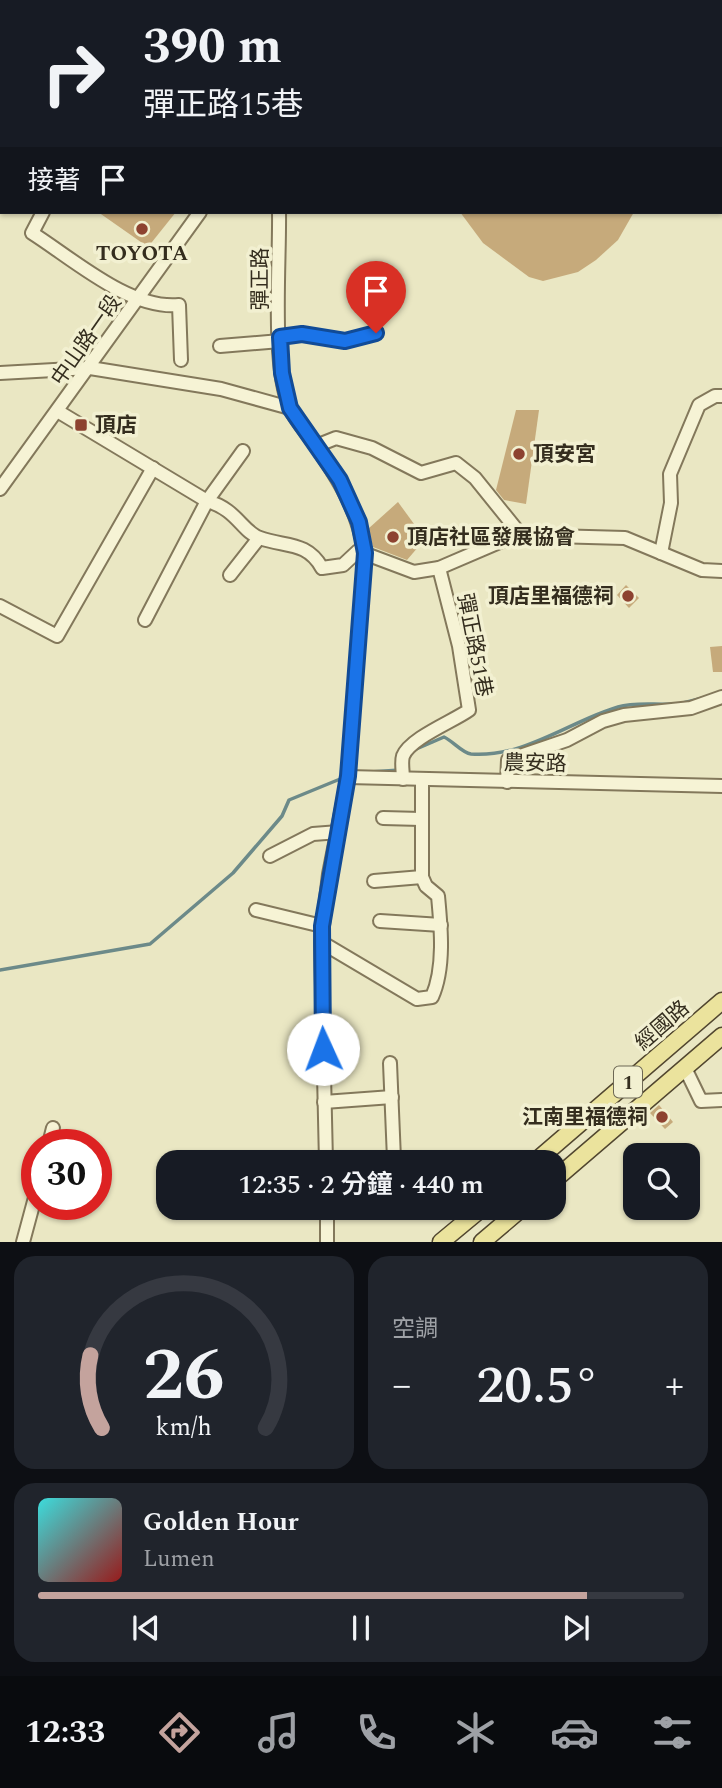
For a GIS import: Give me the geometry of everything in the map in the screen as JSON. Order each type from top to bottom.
[{"type":"main road","name":"經國路","points":[[549,1150],[722,1001]]},
{"type":"main road","name":"1","points":[[566,1170],[722,1036]]},
{"type":"main road","points":[[442,1242],[468,1220]]},
{"type":"main road","points":[[482,1242],[508,1220]]},
{"type":"street","points":[[42,214],[32,233],[138,301],[166,306],[179,305],[181,360]]},
{"type":"street","name":"中山路一段","points":[[0,488],[90,368],[199,214]]},
{"type":"street","name":"彈正路","points":[[279,214],[280,339],[282,373],[290,408],[340,480],[359,522],[365,553],[348,776],[322,926],[326,1150]]},
{"type":"street","points":[[220,346],[302,334],[345,341],[376,333]]},
{"type":"street","points":[[0,373],[90,368],[221,389],[290,408]]},
{"type":"street","points":[[661,553],[671,503],[670,474],[699,405],[715,396],[722,396]]},
{"type":"street","points":[[58,412],[207,500],[225,505],[259,538],[306,549],[322,568],[343,565],[358,551],[365,553]]},
{"type":"street","points":[[316,446],[336,438],[372,448],[421,473],[456,463],[475,478],[521,535]]},
{"type":"street","points":[[145,620],[207,500],[243,452]]},
{"type":"street","points":[[0,606],[58,636],[153,468]]},
{"type":"street","name":"彈正路51巷","points":[[365,553],[414,572],[439,568],[521,535],[625,538],[702,570],[722,571]]},
{"type":"street","points":[[230,575],[259,538]]},
{"type":"street","name":"彈正路51巷","points":[[403,779],[405,752],[429,733],[469,710],[459,646],[439,568]]},
{"type":"street","points":[[507,782],[508,760],[567,740],[603,721],[624,715],[691,708],[722,697]]},
{"type":"street","name":"農安路","points":[[348,776],[722,786]]},
{"type":"street","points":[[321,942],[425,1000],[432,998],[438,986],[441,925],[438,896],[426,886],[422,877],[425,845],[421,819],[422,779]]},
{"type":"street","points":[[383,818],[421,819]]},
{"type":"street","points":[[270,856],[313,834],[339,832]]},
{"type":"street","points":[[374,881],[422,877]]},
{"type":"street","points":[[256,910],[322,926]]},
{"type":"street","points":[[380,921],[441,925]]},
{"type":"street","points":[[390,1063],[394,1150]]},
{"type":"street","points":[[685,1068],[701,1101],[722,1100]]},
{"type":"street","points":[[324,1102],[392,1097]]},
{"type":"street","points":[[23,1242],[29,1220]]},
{"type":"street","points":[[327,1220],[327,1242]]},
{"type":"building","name":"TOYOTA","points":[[101,214],[174,214],[148,247]]},
{"type":"building","points":[[461,214],[633,214],[618,240],[596,260],[578,272],[543,281],[529,277],[483,243]]},
{"type":"building","name":"頂安宮","points":[[516,410],[539,410],[526,504],[504,500],[496,490]]},
{"type":"building","name":"頂店社區發展協會","points":[[398,502],[425,539],[407,560],[373,547],[368,529]]},
{"type":"building","name":"頂店里福德祠","points":[[626,585],[639,598],[629,608],[617,595]]},
{"type":"building","points":[[722,646],[722,672],[713,672],[710,647]]},
{"type":"building","name":"江南里福德祠","points":[[659,1105],[673,1122],[665,1129],[650,1113]]},
{"type":"waterway","points":[[683,703],[703,698]]},
{"type":"waterway","points":[[414,750],[444,737],[471,754],[491,754],[529,745],[624,705],[672,704]]},
{"type":"waterway","points":[[370,772],[400,770]]},
{"type":"waterway","points":[[0,970],[150,944],[233,873],[282,816],[289,800],[345,777]]},
{"type":"place","name":"TOYOTA","points":[[142,229]]},
{"type":"place","name":"頂店","points":[[81,425]]},
{"type":"place","name":"頂安宮","points":[[519,454]]},
{"type":"place","name":"頂店社區發展協會","points":[[393,537]]},
{"type":"place","name":"頂店里福德祠","points":[[628,596]]},
{"type":"place","name":"江南里福德祠","points":[[662,1117]]},
{"type":"route","points":[[323,1049],[322,926],[348,776],[365,553],[359,522],[340,480],[290,408],[282,373],[280,337],[302,334],[345,341],[376,333]]}]
